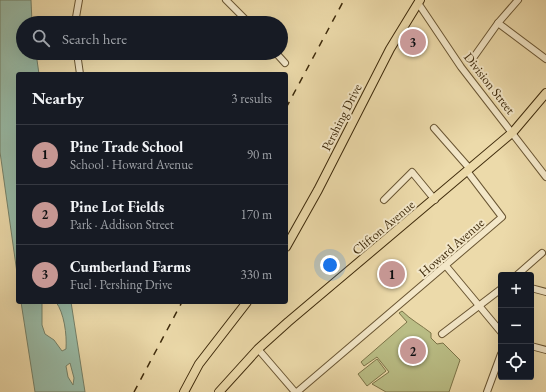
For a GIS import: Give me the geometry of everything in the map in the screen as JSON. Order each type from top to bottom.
[{"type":"main road","name":"Pershing Drive","points":[[288,243],[318,190],[390,49],[417,1]]},
{"type":"main road","name":"Clifton Avenue","points":[[219,392],[258,349],[513,132],[546,93]]},
{"type":"main road","points":[[184,392],[199,364],[244,304]]},
{"type":"street","points":[[76,16],[79,0]]},
{"type":"street","points":[[226,0],[242,16]]},
{"type":"street","points":[[471,61],[498,23],[518,0]]},
{"type":"street","name":"Division Street","points":[[417,1],[462,67],[546,177]]},
{"type":"street","points":[[498,23],[546,59]]},
{"type":"street","points":[[78,60],[80,72]]},
{"type":"street","points":[[282,60],[285,63]]},
{"type":"street","points":[[434,128],[468,170]]},
{"type":"street","name":"Howard Avenue","points":[[296,392],[502,217],[468,170]]},
{"type":"street","points":[[384,200],[412,172],[434,200]]},
{"type":"street","points":[[521,272],[542,254]]},
{"type":"street","points":[[446,266],[498,328]]},
{"type":"street","points":[[534,289],[546,292]]},
{"type":"street","points":[[442,334],[498,291]]},
{"type":"street","points":[[534,347],[546,350]]},
{"type":"street","points":[[258,349],[296,392]]},
{"type":"street","points":[[487,392],[498,362]]},
{"type":"green space","points":[[402,311],[431,333],[431,338],[437,344],[443,343],[460,360],[449,392],[386,392],[372,384],[389,372],[377,357],[364,366],[361,362],[407,322],[399,313]]},
{"type":"green space","points":[[377,359],[386,371],[367,386],[358,374]]},
{"type":"shaded area","points":[[0,0],[31,0],[32,16],[16,16],[16,60],[37,60],[39,72],[16,72],[16,266],[0,152]]},
{"type":"shaded area","points":[[21,304],[42,304],[42,325],[45,334],[54,340],[62,351],[66,349],[66,337],[63,318],[57,304],[71,304],[85,392],[35,392]],"holes":[[[70,363],[74,378],[73,385],[68,377],[66,366]]]},
{"type":"railway","points":[[288,104],[344,0]]},
{"type":"railway","points":[[134,392],[181,304]]},
{"type":"place","name":"Cumberland Farms","points":[[413,42]]},
{"type":"place","name":"Pine Trade School","points":[[392,274]]},
{"type":"place","name":"Pine Lot Fields","points":[[413,351]]}]
